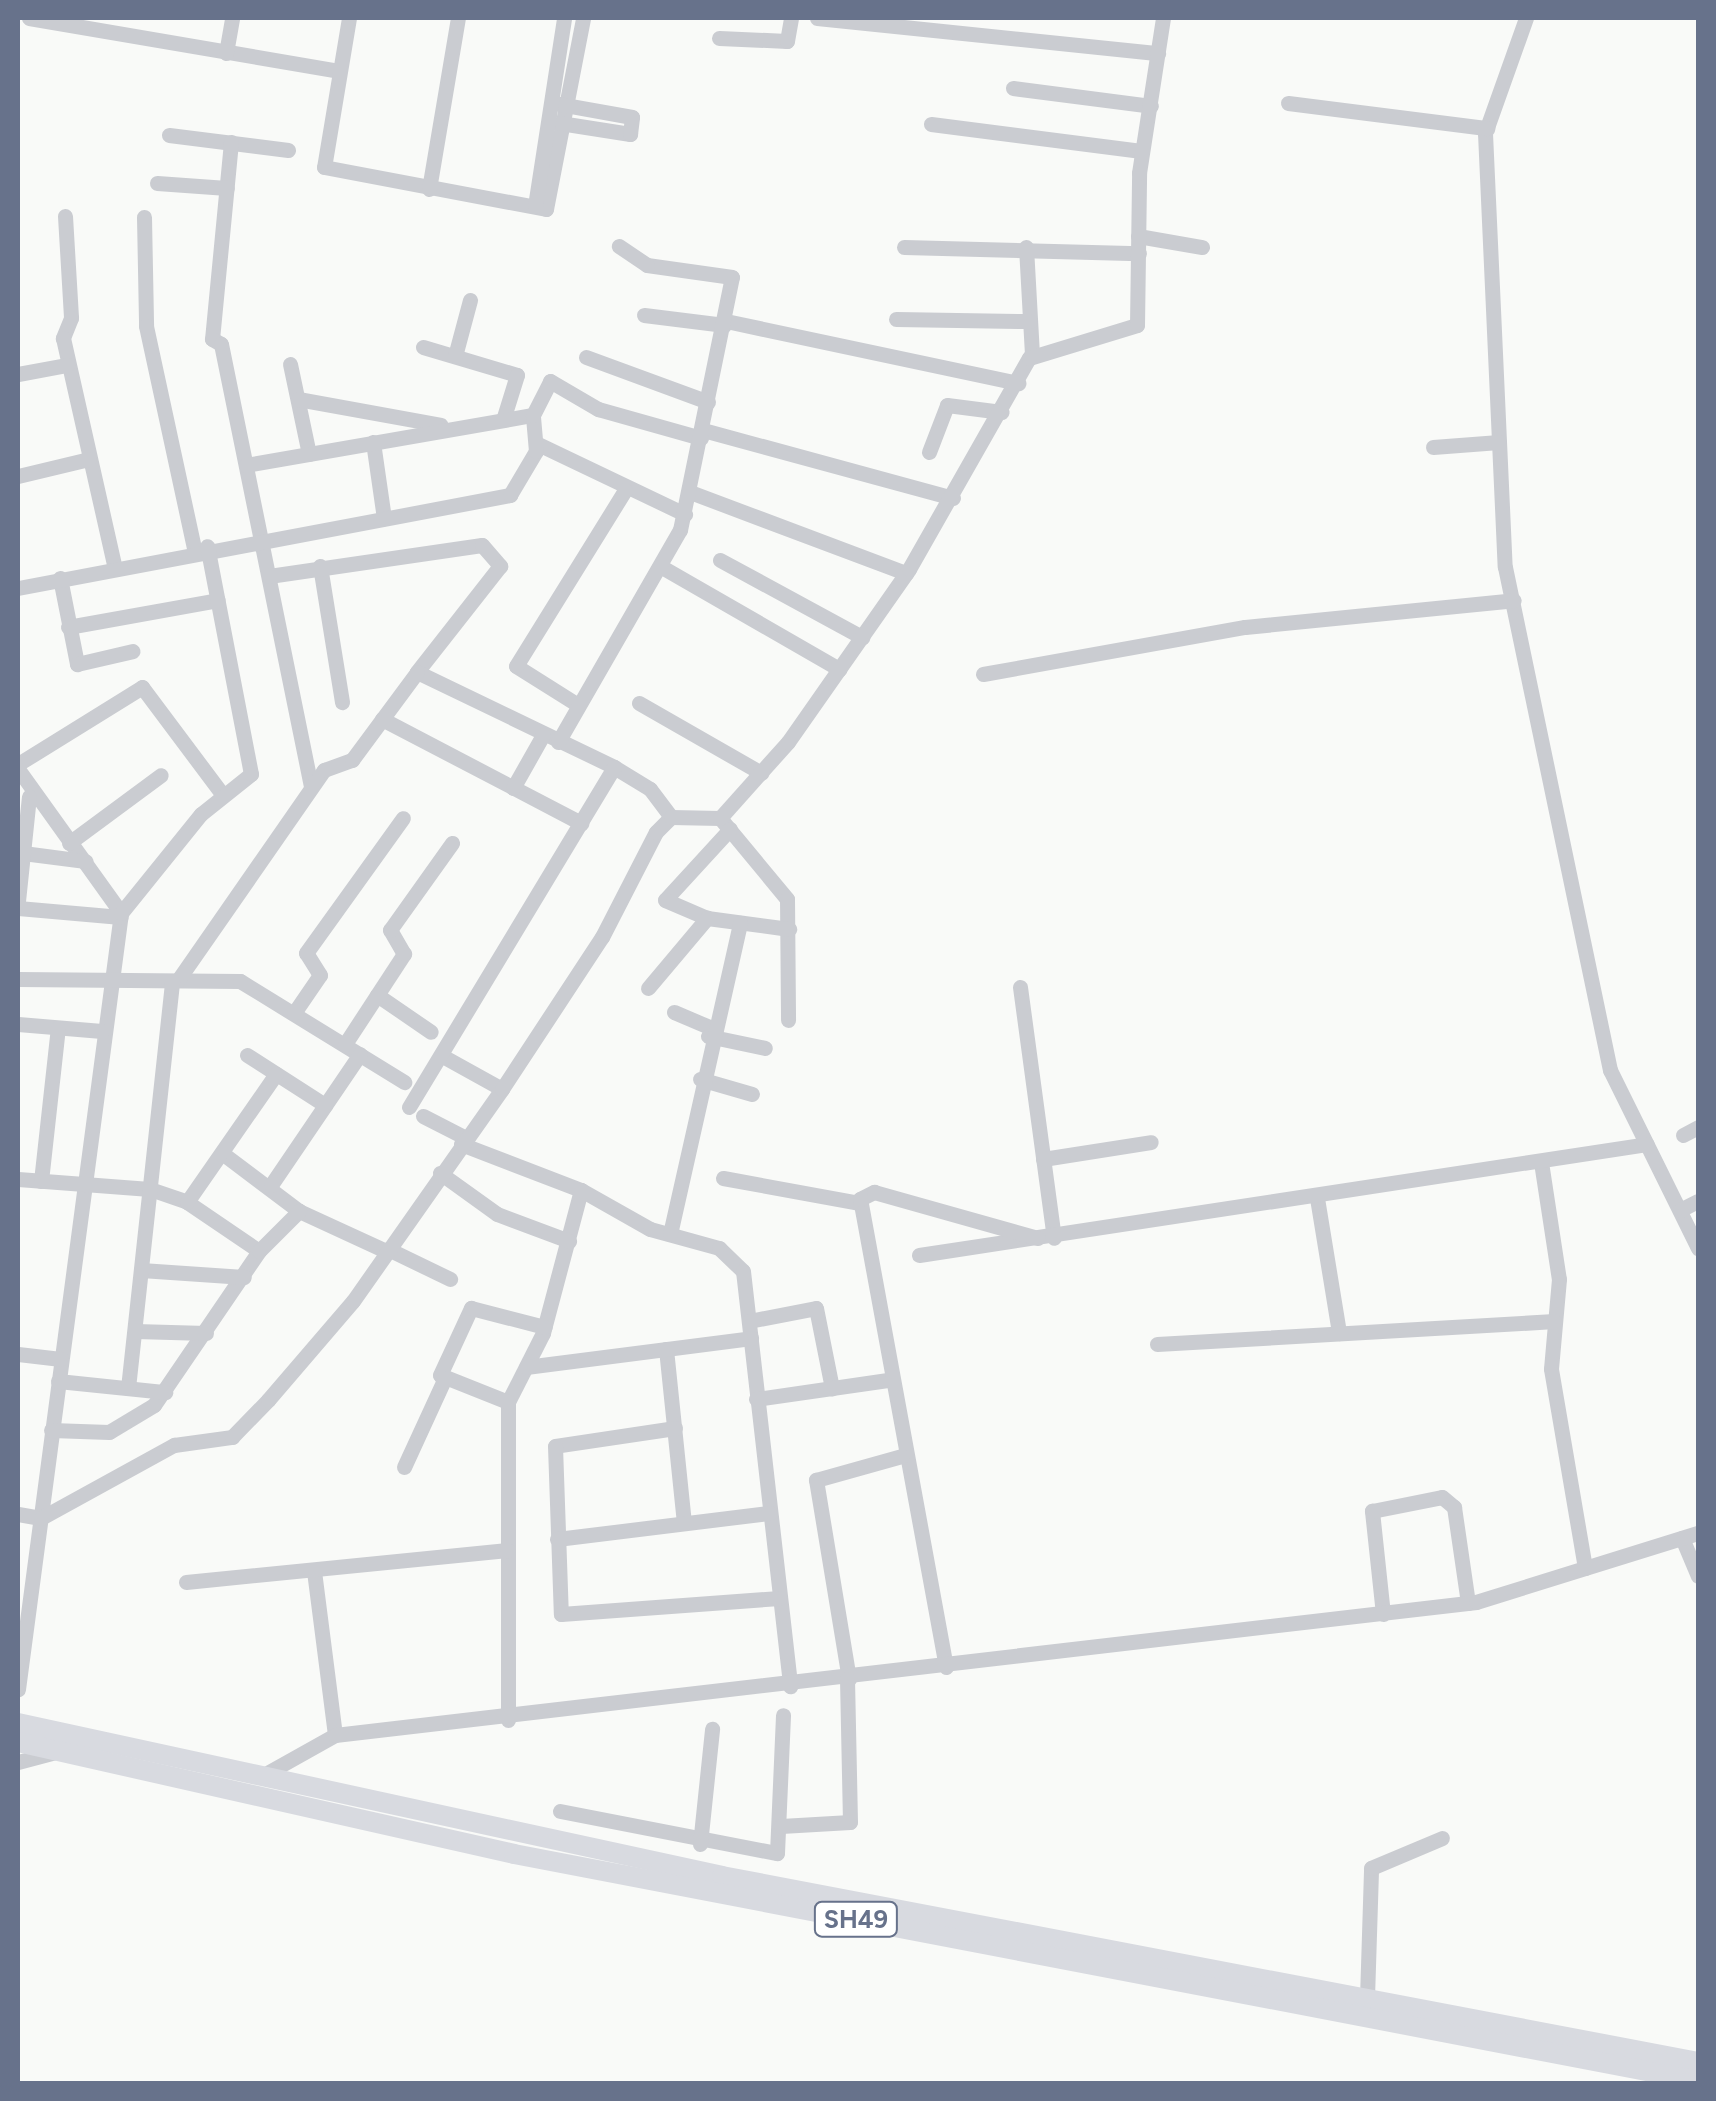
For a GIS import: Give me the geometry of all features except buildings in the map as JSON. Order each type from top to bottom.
[{"type":"main road","name":"SH49","points":[[18,1723],[257,1780],[625,1856],[1698,2062]]},
{"type":"main road","name":"SH49","points":[[18,1742],[514,1854],[1698,2081]]},
{"type":"street","points":[[28,18],[339,72]]},
{"type":"street","points":[[120,36],[123,18]]},
{"type":"street","points":[[226,53],[232,18]]},
{"type":"street","points":[[348,18],[324,167],[535,206],[553,203],[583,18]]},
{"type":"street","points":[[429,189],[458,18]]},
{"type":"street","points":[[535,206],[564,18]]},
{"type":"street","points":[[719,38],[787,41],[791,18]]},
{"type":"street","points":[[818,18],[1158,53]]},
{"type":"street","points":[[1032,354],[1137,325],[1141,151],[1152,106],[1163,18]]},
{"type":"street","points":[[1526,18],[1487,128],[1500,442],[1514,600],[1610,1070],[1698,1248]]},
{"type":"street","points":[[1013,88],[1152,106]]},
{"type":"street","points":[[548,122],[630,134],[632,116],[551,102]]},
{"type":"street","points":[[1288,103],[1487,128]]},
{"type":"street","points":[[932,124],[1141,151]]},
{"type":"street","points":[[169,135],[288,150]]},
{"type":"street","points":[[231,142],[212,336],[246,465],[311,786]]},
{"type":"street","points":[[158,183],[227,188]]},
{"type":"street","points":[[66,216],[67,365],[114,565]]},
{"type":"street","points":[[18,1689],[88,1186],[105,980],[121,915],[222,794],[251,774],[218,600],[200,547],[146,326],[144,216]]},
{"type":"street","points":[[904,247],[1138,244],[1202,248]]},
{"type":"street","points":[[514,788],[578,705],[660,566],[685,514],[725,323],[731,273],[648,265],[618,246]]},
{"type":"street","points":[[789,929],[707,918],[665,896],[725,824],[862,637],[953,498],[1002,412],[1032,354],[1026,248]]},
{"type":"street","points":[[455,356],[470,300]]},
{"type":"street","points":[[644,315],[725,323],[1018,383]]},
{"type":"street","points":[[896,319],[1030,321]]},
{"type":"street","points":[[423,346],[517,375],[503,420]]},
{"type":"street","points":[[586,357],[708,402]]},
{"type":"street","points":[[290,364],[309,454]]},
{"type":"street","points":[[18,374],[67,365]]},
{"type":"street","points":[[18,588],[200,547],[510,494],[538,444],[533,415],[550,380],[598,409],[953,498]]},
{"type":"street","points":[[298,399],[452,427]]},
{"type":"street","points":[[930,452],[947,405],[1002,412]]},
{"type":"street","points":[[246,465],[533,415]]},
{"type":"street","points":[[373,442],[384,518]]},
{"type":"street","points":[[1433,447],[1500,442]]},
{"type":"street","points":[[538,444],[625,490],[685,514]]},
{"type":"street","points":[[18,476],[89,459]]},
{"type":"street","points":[[578,705],[516,666],[625,490]]},
{"type":"street","points":[[690,492],[906,573]]},
{"type":"street","points":[[128,1388],[175,981],[311,786],[328,766],[352,760],[500,566],[498,556],[474,542],[269,576]]},
{"type":"street","points":[[720,560],[862,637]]},
{"type":"street","points":[[320,566],[342,702]]},
{"type":"street","points":[[660,566],[839,669]]},
{"type":"street","points":[[60,578],[77,664],[133,652]]},
{"type":"street","points":[[68,627],[218,600]]},
{"type":"street","points":[[983,674],[1246,628],[1514,600]]},
{"type":"street","points":[[417,672],[614,767],[650,789],[671,817],[725,824],[781,887],[789,929],[788,1020]]},
{"type":"street","points":[[121,915],[85,862],[29,798],[18,766],[142,687],[222,794]]},
{"type":"street","points":[[639,704],[761,773]]},
{"type":"street","points":[[382,720],[581,823]]},
{"type":"street","points":[[614,767],[416,1112],[464,1141],[581,1190],[670,1234],[719,1248],[738,1266],[750,1330],[790,1686]]},
{"type":"street","points":[[69,843],[161,775]]},
{"type":"street","points":[[29,798],[18,905],[121,915]]},
{"type":"street","points":[[18,1514],[41,1518],[174,1446],[232,1438],[387,1250],[502,1089],[671,817]]},
{"type":"street","points":[[294,1013],[320,975],[306,954],[403,818]]},
{"type":"street","points":[[344,1044],[405,950],[390,930],[452,843]]},
{"type":"street","points":[[23,853],[85,862]]},
{"type":"street","points":[[648,988],[707,918]]},
{"type":"street","points":[[670,1234],[709,1032],[740,923]]},
{"type":"street","points":[[18,978],[240,981],[404,1082]]},
{"type":"street","points":[[1020,987],[1043,1159],[1048,1238]]},
{"type":"street","points":[[377,995],[431,1032]]},
{"type":"street","points":[[674,1012],[709,1032],[765,1048]]},
{"type":"street","points":[[18,1024],[102,1031]]},
{"type":"street","points":[[40,1181],[58,1028]]},
{"type":"street","points":[[271,1186],[360,1054]]},
{"type":"street","points":[[247,1055],[325,1105]]},
{"type":"street","points":[[446,1058],[502,1089]]},
{"type":"street","points":[[188,1202],[276,1074]]},
{"type":"street","points":[[700,1079],[752,1094]]},
{"type":"street","points":[[1043,1159],[1152,1142]]},
{"type":"street","points":[[920,1255],[1317,1198],[1647,1144]]},
{"type":"street","points":[[222,1153],[298,1210],[450,1279]]},
{"type":"street","points":[[1540,1162],[1559,1279],[1552,1369],[1584,1568]]},
{"type":"street","points":[[440,1173],[496,1214],[568,1241]]},
{"type":"street","points":[[18,1178],[150,1188],[188,1202],[259,1251]]},
{"type":"street","points":[[724,1178],[859,1203],[874,1192],[1048,1238]]},
{"type":"street","points":[[508,1720],[508,1402],[545,1327],[581,1190]]},
{"type":"street","points":[[1317,1198],[1339,1333]]},
{"type":"street","points":[[1680,1210],[1698,1200]]},
{"type":"street","points":[[859,1203],[902,1456],[946,1667]]},
{"type":"street","points":[[52,1430],[108,1432],[165,1392],[259,1251],[298,1210]]},
{"type":"street","points":[[141,1270],[244,1278]]},
{"type":"street","points":[[404,1467],[474,1305],[545,1327]]},
{"type":"street","points":[[526,1368],[666,1349],[750,1330],[816,1308],[832,1388]]},
{"type":"street","points":[[1157,1344],[1554,1320]]},
{"type":"street","points":[[134,1331],[206,1333]]},
{"type":"street","points":[[666,1349],[684,1523]]},
{"type":"street","points":[[18,1354],[62,1359]]},
{"type":"street","points":[[445,1378],[508,1402]]},
{"type":"street","points":[[756,1399],[888,1380]]},
{"type":"street","points":[[58,1381],[165,1392]]},
{"type":"street","points":[[674,1428],[554,1446],[560,1614],[569,1620],[780,1598]]},
{"type":"street","points":[[781,1826],[850,1822],[848,1679],[816,1480],[902,1456]]},
{"type":"street","points":[[1383,1614],[1372,1510],[1442,1498],[1454,1508],[1468,1603]]},
{"type":"street","points":[[557,1539],[769,1514]]},
{"type":"street","points":[[257,1780],[336,1735],[508,1720],[1468,1603],[1690,1535],[1698,1576]]},
{"type":"street","points":[[186,1582],[506,1550]]},
{"type":"street","points":[[314,1571],[336,1735]]},
{"type":"street","points":[[560,1811],[700,1844],[774,1854],[781,1826],[783,1715]]},
{"type":"street","points":[[700,1844],[712,1729]]},
{"type":"street","points":[[18,1762],[56,1752]]},
{"type":"street","points":[[625,1856],[627,1828]]},
{"type":"street","points":[[1367,1998],[1371,1868],[1442,1838]]}]
